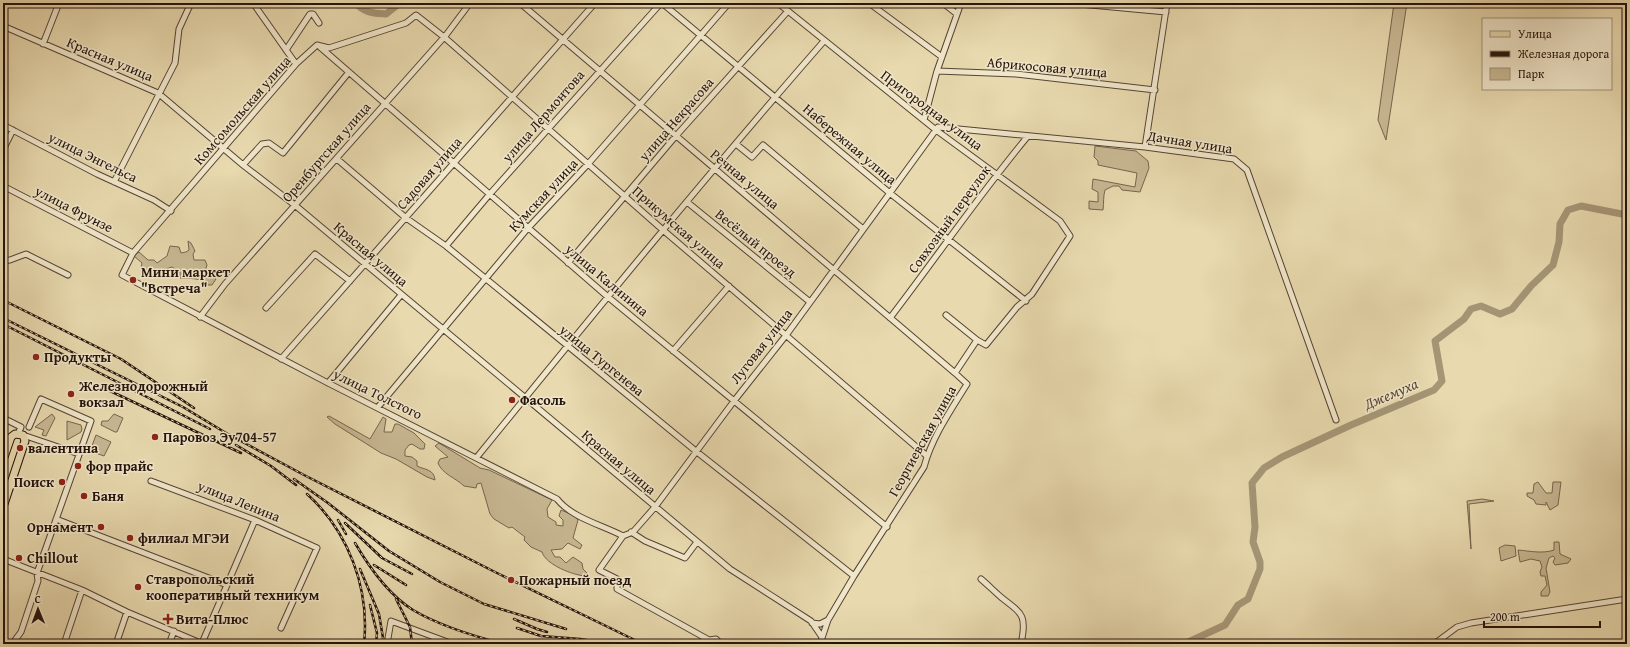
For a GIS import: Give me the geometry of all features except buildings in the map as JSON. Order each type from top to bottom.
[{"type":"main road","points":[[3,460],[11,437],[20,435],[25,441],[3,507]]},
{"type":"street","points":[[43,44],[59,3]]},
{"type":"street","points":[[114,182],[158,93],[175,63],[179,29],[191,3]]},
{"type":"street","points":[[254,3],[296,64]]},
{"type":"street","name":"Оренбургская улица","points":[[200,316],[225,284],[296,206],[444,37],[470,3]]},
{"type":"street","name":"Речная улица","points":[[520,3],[955,373]]},
{"type":"street","name":"Садовая улица","points":[[281,359],[595,3]]},
{"type":"street","name":"Набережная улица","points":[[662,3],[891,194],[1026,301]]},
{"type":"street","name":"улица Лермонтова","points":[[446,246],[599,71],[662,3]]},
{"type":"street","name":"Кумская улица","points":[[378,407],[528,228],[588,164],[729,3]]},
{"type":"street","name":"Пригородная улица","points":[[778,3],[936,130],[997,173],[1060,221],[1070,236],[1026,301]]},
{"type":"street","points":[[869,3],[942,57]]},
{"type":"street","points":[[943,3],[957,14]]},
{"type":"street","points":[[924,120],[937,71],[961,3]]},
{"type":"street","points":[[1069,3],[1166,12]]},
{"type":"street","points":[[1145,147],[1167,3]]},
{"type":"street","name":"улица Некрасова","points":[[568,263],[675,136],[788,11]]},
{"type":"street","points":[[286,50],[310,14],[314,14],[319,23]]},
{"type":"street","name":"Прикумская улица","points":[[317,45],[329,48],[406,23],[416,15],[444,37],[663,230],[927,456]]},
{"type":"street","name":"Красная улица","points":[[3,26],[158,93],[243,165],[296,206],[364,265],[655,508],[730,569],[812,623],[822,637]]},
{"type":"street","points":[[477,457],[566,346],[714,168],[824,41]]},
{"type":"street","name":"Комсомольская улица","points":[[122,275],[133,253],[171,211],[296,64],[317,45]]},
{"type":"street","name":"улица Калинина","points":[[317,45],[608,297],[887,527]]},
{"type":"street","name":"Абрикосовая улица","points":[[937,71],[1016,74],[1154,90]]},
{"type":"street","points":[[243,165],[262,144],[269,143],[283,153],[349,72]]},
{"type":"street","name":"улица Энгельса","points":[[3,125],[114,182],[154,200],[171,211]]},
{"type":"street","name":"Дачная улица","points":[[936,130],[938,127],[1145,147],[1234,159],[1247,170],[1336,420]]},
{"type":"street","points":[[3,150],[13,130]]},
{"type":"street","name":"Луговая улица","points":[[623,536],[632,532],[655,508],[863,229],[891,194],[936,130]]},
{"type":"street","name":"Совхозный переулок","points":[[890,318],[949,241],[997,173],[1028,136]]},
{"type":"street","points":[[736,144],[752,157],[763,145],[863,229]]},
{"type":"street","name":"улица Тургенева","points":[[337,159],[406,218],[446,246],[484,279],[697,452],[854,576]]},
{"type":"street","name":"улица Фрунзе","points":[[3,186],[133,253]]},
{"type":"street","name":"Весёлый проезд","points":[[687,202],[810,302]]},
{"type":"street","points":[[3,261],[26,254],[68,275]]},
{"type":"street","points":[[266,308],[315,254],[350,281]]},
{"type":"street","name":"улица Толстого","points":[[122,275],[281,359],[477,457],[557,499],[563,506],[591,522],[623,536]]},
{"type":"street","points":[[673,351],[729,286]]},
{"type":"street","points":[[328,383],[401,295]]},
{"type":"street","points":[[946,315],[986,345],[1017,307],[1026,301]]},
{"type":"street","name":"Георгиевская улица","points":[[820,644],[828,620],[854,576],[887,527],[924,467],[927,456],[949,413],[968,384],[955,373],[978,340]]},
{"type":"street","points":[[12,644],[21,632],[38,581],[37,573],[91,421],[41,399],[29,427]]},
{"type":"street","points":[[3,418],[21,427],[20,435],[79,454]]},
{"type":"street","name":"улица Ленина","points":[[151,481],[255,520],[316,548],[281,628]]},
{"type":"street","points":[[56,519],[227,584]]},
{"type":"street","points":[[3,559],[82,590],[127,612],[202,644],[255,520]]},
{"type":"street","points":[[632,532],[645,541],[685,558],[697,542]]},
{"type":"street","points":[[623,536],[599,570],[617,579],[617,589],[709,640],[716,640],[721,644]]},
{"type":"street","points":[[981,579],[1001,597],[1018,609],[1024,627],[1021,644]]},
{"type":"street","points":[[64,644],[82,590]]},
{"type":"street","points":[[1434,644],[1457,626],[1627,598]]},
{"type":"street","points":[[116,644],[127,612]]},
{"type":"street","points":[[812,623],[820,624],[828,620]]},
{"type":"street","points":[[387,644],[391,621],[453,644]]},
{"type":"street","points":[[169,644],[174,631]]},
{"type":"green space","points":[[1394,3],[1407,3],[1386,140],[1378,120]]},
{"type":"green space","points":[[1095,146],[1136,151],[1148,161],[1149,168],[1140,192],[1122,190],[1119,186],[1113,186],[1105,190],[1103,210],[1089,209],[1089,201],[1098,202],[1098,192],[1092,189],[1093,179],[1135,187],[1137,173],[1098,165],[1098,161],[1094,157]]},
{"type":"green space","points":[[188,241],[191,243],[195,251],[193,254],[194,260],[205,260],[207,265],[205,271],[216,279],[212,285],[208,285],[199,280],[180,278],[180,272],[172,267],[156,272],[150,270],[145,271],[141,268],[142,263],[134,256],[139,252],[148,260],[154,260],[157,263],[167,256],[170,246],[179,247],[181,253],[189,250]]},
{"type":"green space","points":[[52,414],[55,418],[46,436],[42,435],[44,430],[35,427]]},
{"type":"green space","points":[[114,414],[123,418],[117,432],[101,425],[102,421],[108,421]]},
{"type":"green space","points":[[329,416],[370,439],[383,417],[386,419],[384,432],[392,432],[395,424],[398,424],[414,433],[425,444],[424,449],[420,449],[412,444],[409,445],[405,450],[405,456],[412,457],[417,461],[417,466],[429,470],[433,474],[435,480],[396,459],[381,453],[335,424],[327,417]]},
{"type":"green space","points":[[67,421],[81,425],[82,429],[81,432],[67,440]]},
{"type":"green space","points":[[96,435],[111,442],[104,456],[90,451]]},
{"type":"green space","points":[[439,443],[480,468],[489,470],[552,500],[547,509],[548,517],[556,522],[556,525],[563,526],[563,520],[559,516],[561,510],[573,515],[578,520],[573,538],[582,545],[580,549],[568,543],[562,549],[551,550],[555,557],[560,557],[566,563],[573,557],[582,563],[583,569],[587,573],[585,576],[574,574],[554,565],[542,552],[531,547],[524,540],[525,537],[512,527],[509,528],[494,519],[490,514],[481,483],[477,484],[476,488],[464,486],[440,467],[438,463],[440,459],[448,457],[435,446]]},
{"type":"green space","points":[[1538,482],[1546,493],[1552,493],[1553,482],[1561,482],[1558,505],[1550,510],[1546,502],[1546,505],[1536,504],[1534,500],[1527,496],[1527,493],[1533,493],[1534,484]]},
{"type":"green space","points":[[1482,499],[1494,501],[1469,504],[1471,549],[1467,501]]},
{"type":"green space","points":[[1554,542],[1559,542],[1560,554],[1571,559],[1568,563],[1555,565],[1553,562],[1555,558],[1553,556],[1549,558],[1546,568],[1550,592],[1548,596],[1541,596],[1541,592],[1547,585],[1545,576],[1541,576],[1540,572],[1542,567],[1540,561],[1531,559],[1520,562],[1518,550],[1536,552],[1550,551],[1554,550]]},
{"type":"green space","points":[[1505,545],[1515,546],[1516,556],[1501,561],[1499,548]]},
{"type":"waterway","points":[[356,3],[366,11],[386,14],[400,3]]},
{"type":"waterway","name":"Джемуха","points":[[1184,644],[1225,625],[1238,605],[1248,599],[1260,569],[1260,562],[1253,542],[1255,527],[1252,483],[1264,468],[1282,457],[1351,425],[1434,390],[1442,381],[1435,341],[1464,319],[1471,309],[1481,306],[1500,314],[1512,309],[1531,286],[1553,265],[1559,242],[1560,224],[1568,210],[1581,206],[1627,215]]},
{"type":"railway","points":[[3,300],[121,359],[194,408]]},
{"type":"railway","points":[[3,318],[183,407],[226,433],[304,475],[495,572],[643,644]]},
{"type":"railway","points":[[3,324],[210,429]]},
{"type":"railway","points":[[106,389],[241,453]]},
{"type":"railway","points":[[236,445],[271,466],[296,485]]},
{"type":"railway","points":[[294,479],[328,503],[389,551],[440,582],[484,604],[566,629]]},
{"type":"railway","points":[[307,494],[334,525],[345,543],[353,562],[363,602],[365,623],[364,644]]},
{"type":"railway","points":[[338,520],[346,534]]},
{"type":"railway","points":[[345,523],[382,558],[412,574]]},
{"type":"railway","points":[[355,543],[380,580],[404,604],[434,621],[480,638],[504,644]]},
{"type":"railway","points":[[374,565],[406,585]]},
{"type":"railway","points":[[360,569],[379,614],[384,644]]},
{"type":"railway","points":[[396,599],[410,627],[412,644]]},
{"type":"railway","points":[[370,605],[377,633],[376,644]]},
{"type":"railway","points":[[514,619],[547,632]]},
{"type":"railway","points":[[517,628],[541,636],[580,639],[611,644]]},
{"type":"railway","points":[[500,642],[515,643],[548,640]]},
{"type":"place","name":"Мини маркет \"Встреча\"","points":[[133,280]]},
{"type":"place","name":"Продукты","points":[[36,357]]},
{"type":"place","name":"Железнодорожный вокзал","points":[[71,394]]},
{"type":"place","name":"Фасоль","points":[[512,400]]},
{"type":"place","name":"Паровоз Эу704-57","points":[[155,437]]},
{"type":"place","name":"валентина","points":[[20,448]]},
{"type":"place","name":"фор прайс","points":[[78,466]]},
{"type":"place","name":"Поиск","points":[[62,482]]},
{"type":"place","name":"Баня","points":[[84,496]]},
{"type":"place","name":"Орнамент","points":[[101,527]]},
{"type":"place","name":"филиал МГЭИ","points":[[130,538]]},
{"type":"place","name":"ChillOut","points":[[19,558]]},
{"type":"place","name":"Пожарный поезд","points":[[511,580]]},
{"type":"place","name":"Ставропольский кооперативный техникум","points":[[138,587]]},
{"type":"place","name":"Вита-Плюс","points":[[168,619]]}]
